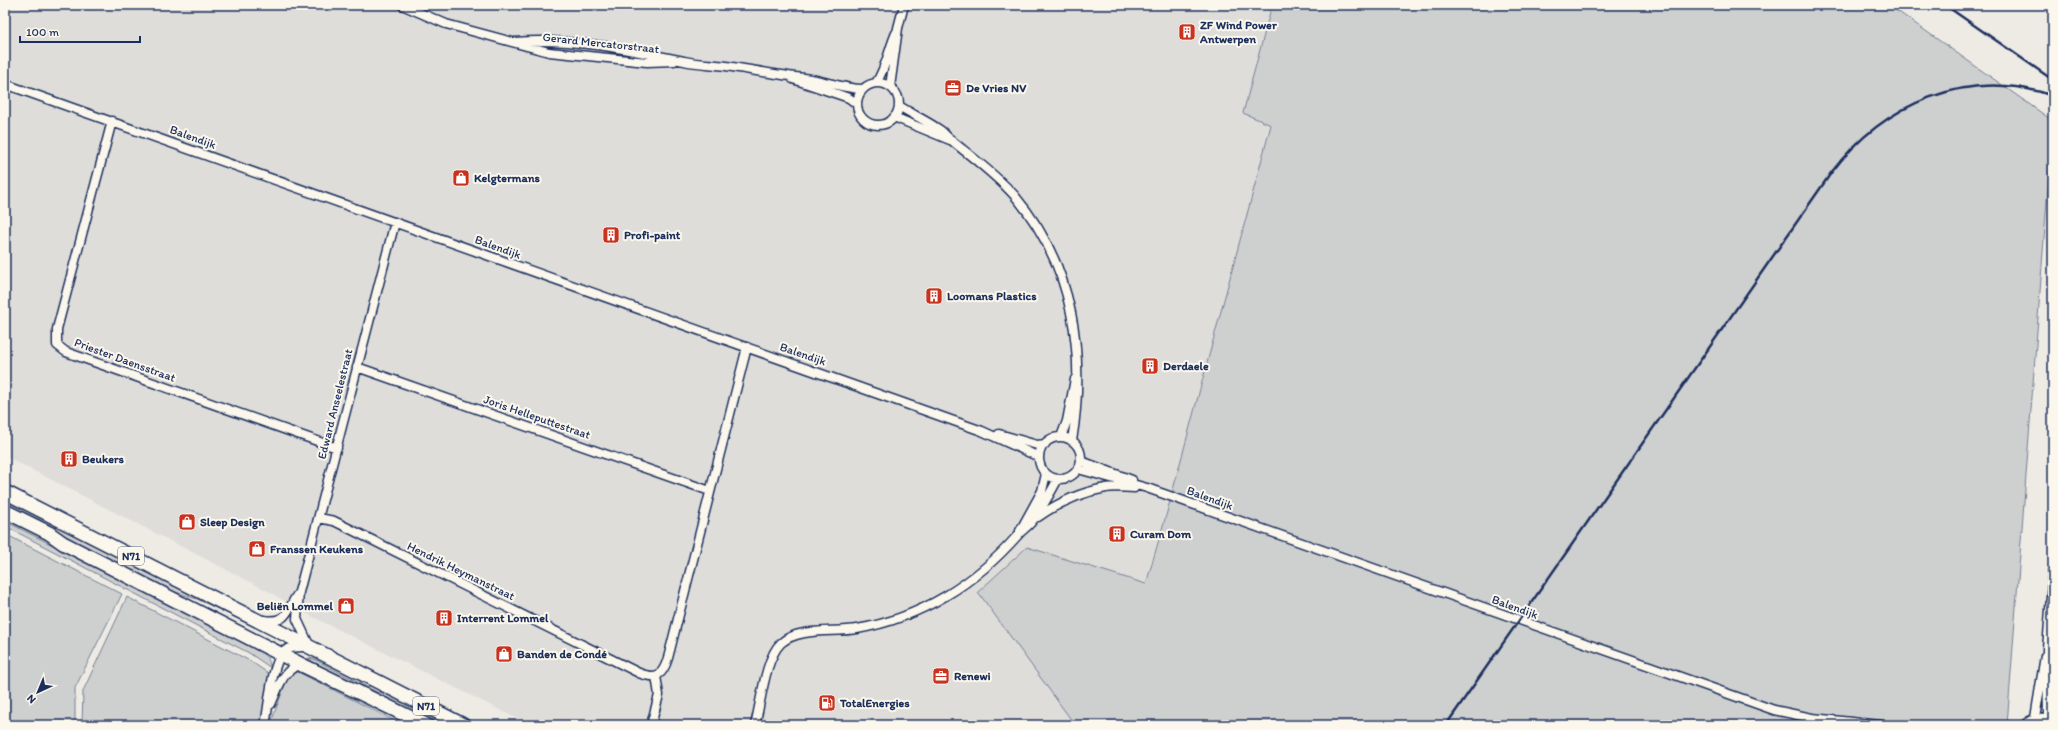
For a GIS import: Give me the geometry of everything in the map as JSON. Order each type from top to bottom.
[{"type":"highway","name":"N71","points":[[5,492],[463,725]]},
{"type":"highway","name":"N71","points":[[5,511],[48,533],[63,543],[262,645],[426,725]]},
{"type":"street","name":"Gerard Mercatorstraat","points":[[402,5],[446,24],[550,52],[647,62],[685,61]]},
{"type":"street","points":[[863,89],[857,104],[858,111],[867,122],[881,124],[894,117],[899,106],[898,98],[890,87],[876,83],[881,75],[889,48],[898,28],[904,5]]},
{"type":"street","points":[[890,87],[898,28]]},
{"type":"street","name":"Gerard Mercatorstraat","points":[[515,42],[551,42],[648,52],[685,61],[787,77],[830,82],[844,88],[863,89],[876,83]]},
{"type":"street","points":[[599,57],[600,47]]},
{"type":"street","name":"Gerard Mercatorstraat","points":[[787,77],[849,98],[857,104]]},
{"type":"street","name":"Balendijk","points":[[5,84],[747,347],[982,432],[1039,457]]},
{"type":"street","points":[[899,106],[931,124],[992,174],[1014,195],[1038,227],[1061,278],[1071,310],[1077,350],[1077,412],[1072,441]]},
{"type":"street","points":[[894,117],[950,140]]},
{"type":"street","name":"Priester Daensstraat","points":[[112,121],[57,329],[58,345],[60,349],[337,448]]},
{"type":"street","name":"Edward Anseelestraat","points":[[310,647],[297,619],[299,592],[395,222]]},
{"type":"street","points":[[652,725],[659,695],[656,676],[664,669],[668,658],[747,347]]},
{"type":"street","name":"Joris Helleputtestraat","points":[[357,367],[710,491]]},
{"type":"street","points":[[1061,437],[1067,421],[1076,373]]},
{"type":"street","name":"Balendijk","points":[[982,432],[996,433],[1037,445],[1045,444]]},
{"type":"street","points":[[1061,437],[1072,441],[1079,450],[1079,465],[1070,477],[1058,479],[1046,474],[1042,469],[1039,457],[1045,444],[1055,438],[1061,437]]},
{"type":"street","points":[[1079,465],[1147,488]]},
{"type":"street","points":[[755,725],[773,654],[777,647],[788,637],[797,633],[843,631],[863,628],[918,611],[945,597],[971,580],[1008,547],[1019,533],[1042,491],[1046,474]]},
{"type":"street","points":[[1032,522],[1058,479]]},
{"type":"street","points":[[1019,533],[1032,522],[1066,501],[1095,490],[1108,487],[1147,488]]},
{"type":"street","name":"Balendijk","points":[[1147,488],[1774,710],[1812,718],[1881,725]]},
{"type":"street","name":"Hendrik Heymanstraat","points":[[319,518],[334,521],[639,673],[647,676],[656,676]]},
{"type":"street","points":[[2024,725],[2035,718],[2050,721],[2047,649],[2053,569]]},
{"type":"street","name":"Edward Anseelestraat","points":[[253,619],[273,622],[281,620],[286,615],[293,600],[299,592]]},
{"type":"street","points":[[262,645],[273,657],[274,670],[269,708],[265,725]]},
{"type":"street","points":[[274,670],[281,654],[288,649],[310,647]]},
{"type":"street","points":[[2035,718],[2047,649]]},
{"type":"street","points":[[269,708],[284,676],[289,669],[302,665]]},
{"type":"shaded area","points":[[5,5],[1272,5],[1243,113],[1271,124],[1167,512],[1145,584],[1027,547],[978,592],[1075,725],[530,725],[307,614],[268,591],[5,456]]},
{"type":"shaded area","points":[[1272,5],[1889,5],[2053,121],[2007,725],[1075,725],[978,592],[1027,547],[1146,584],[1167,512],[1271,125],[1243,113]]},
{"type":"shaded area","points":[[5,497],[264,631],[197,599],[175,592],[5,506]]},
{"type":"shaded area","points":[[5,521],[260,650],[268,659],[271,668],[249,653],[5,526]]},
{"type":"shaded area","points":[[5,534],[122,594],[75,688],[75,725],[5,725]]},
{"type":"shaded area","points":[[127,597],[250,661],[271,675],[260,725],[82,725],[83,691]]},
{"type":"shaded area","points":[[308,658],[314,659],[377,692],[391,694],[452,725],[436,725],[314,663]]},
{"type":"shaded area","points":[[298,672],[403,725],[270,725],[287,679],[291,674]]},
{"type":"railway","points":[[1945,5],[2053,80]]},
{"type":"railway","points":[[1446,725],[1831,173],[1852,149],[1876,128],[1902,110],[1930,97],[1959,89],[1990,86],[2021,88],[2053,96]]},
{"type":"place","name":"ZF Wind Power Antwerpen","points":[[1187,32]]},
{"type":"place","name":"De Vries NV","points":[[953,88]]},
{"type":"place","name":"Kelgtermans","points":[[461,178]]},
{"type":"place","name":"Profi-paint","points":[[611,235]]},
{"type":"place","name":"Loomans Plastics","points":[[934,296]]},
{"type":"place","name":"Derdaele","points":[[1150,366]]},
{"type":"place","name":"Beukers","points":[[69,459]]},
{"type":"place","name":"Sleep Design","points":[[187,522]]},
{"type":"place","name":"Curam Dom","points":[[1117,534]]},
{"type":"place","name":"Franssen Keukens","points":[[257,549]]},
{"type":"place","name":"Beliën Lommel","points":[[346,606]]},
{"type":"place","name":"Interrent Lommel","points":[[444,618]]},
{"type":"place","name":"Banden de Condé","points":[[504,654]]},
{"type":"place","name":"Renewi","points":[[941,676]]},
{"type":"place","name":"TotalEnergies","points":[[827,703]]}]
